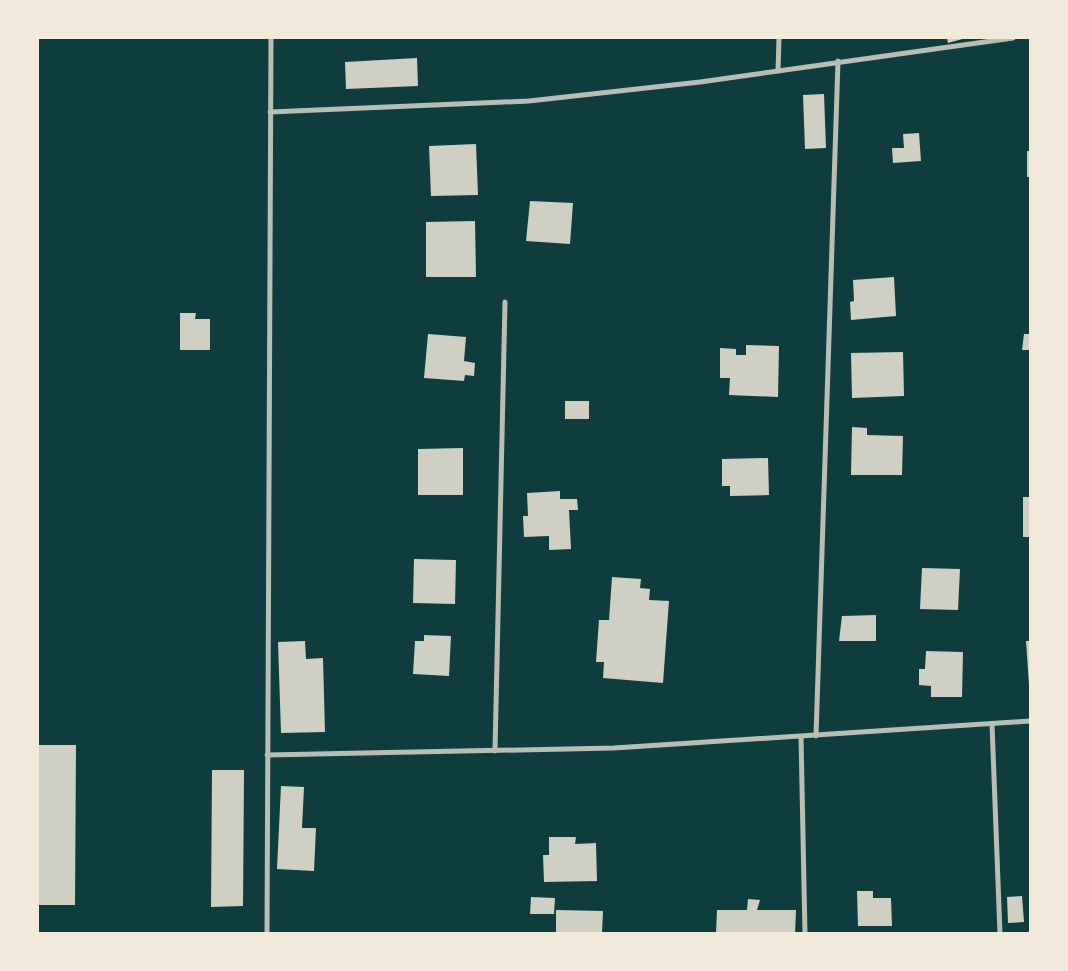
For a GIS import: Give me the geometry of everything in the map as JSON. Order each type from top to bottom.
[{"type":"street","points":[[267,934],[271,38]]},
{"type":"street","points":[[778,71],[779,38]]},
{"type":"street","points":[[270,112],[529,101],[700,82],[838,61],[1013,38]]},
{"type":"street","points":[[816,736],[838,61]]},
{"type":"street","points":[[495,752],[505,302]]},
{"type":"street","points":[[267,755],[495,752],[614,748],[1030,721]]},
{"type":"street","points":[[992,724],[1000,934]]},
{"type":"street","points":[[801,737],[805,934]]},
{"type":"building","points":[[947,38],[966,38],[948,43]]},
{"type":"building","points":[[417,58],[418,86],[346,89],[345,62]]},
{"type":"building","points":[[824,94],[826,148],[805,149],[803,95]]},
{"type":"building","points":[[919,133],[921,161],[893,163],[892,148],[904,148],[903,134]]},
{"type":"building","points":[[476,144],[478,195],[431,196],[429,146]]},
{"type":"building","points":[[1027,151],[1030,151],[1030,177],[1027,177]]},
{"type":"building","points":[[530,201],[573,203],[570,244],[526,241]]},
{"type":"building","points":[[475,221],[476,277],[426,277],[426,222]]},
{"type":"building","points":[[894,277],[896,316],[851,320],[850,302],[854,301],[853,280]]},
{"type":"building","points":[[180,313],[196,313],[195,319],[210,319],[210,350],[180,350]]},
{"type":"building","points":[[428,334],[466,337],[464,361],[475,363],[474,376],[465,375],[464,381],[424,378]]},
{"type":"building","points":[[1024,334],[1030,334],[1030,350],[1022,350]]},
{"type":"building","points":[[746,345],[779,346],[778,397],[729,395],[730,378],[720,378],[720,348],[736,349],[736,355],[746,355]]},
{"type":"building","points":[[903,352],[904,396],[852,398],[851,353]]},
{"type":"building","points":[[565,401],[589,401],[589,419],[565,419]]},
{"type":"building","points":[[852,427],[867,428],[867,435],[903,436],[902,475],[851,475]]},
{"type":"building","points":[[463,448],[463,495],[418,495],[418,449]]},
{"type":"building","points":[[768,458],[769,495],[730,496],[730,486],[722,486],[722,459]]},
{"type":"building","points":[[560,491],[560,499],[577,499],[578,510],[569,510],[571,549],[549,550],[549,536],[524,537],[523,516],[528,516],[527,493]]},
{"type":"building","points":[[1023,497],[1030,497],[1030,537],[1023,537]]},
{"type":"building","points":[[414,559],[456,560],[455,604],[413,603]]},
{"type":"building","points":[[922,568],[960,569],[958,610],[920,609]]},
{"type":"building","points":[[612,577],[641,579],[640,588],[650,589],[649,600],[669,601],[663,683],[603,678],[604,662],[596,662],[599,620],[609,620]]},
{"type":"building","points":[[876,615],[876,641],[839,641],[842,616]]},
{"type":"building","points":[[424,635],[451,636],[449,676],[413,674],[415,641],[424,641]]},
{"type":"building","points":[[305,641],[306,659],[323,658],[325,732],[281,733],[278,642]]},
{"type":"building","points":[[1026,641],[1030,641],[1030,685],[1029,685]]},
{"type":"building","points":[[926,651],[963,652],[962,697],[931,697],[931,686],[919,685],[919,669],[925,669]]},
{"type":"building","points":[[38,745],[76,745],[75,905],[38,905]]},
{"type":"building","points":[[212,770],[244,770],[243,906],[211,907]]},
{"type":"building","points":[[281,786],[304,787],[302,828],[316,828],[314,871],[277,869]]},
{"type":"building","points":[[549,837],[576,837],[575,844],[596,843],[597,881],[544,882],[543,855],[549,855]]},
{"type":"building","points":[[857,891],[873,891],[873,898],[891,898],[892,926],[858,926]]},
{"type":"building","points":[[1022,896],[1024,922],[1008,923],[1007,897]]},
{"type":"building","points":[[531,897],[555,898],[554,914],[530,914]]},
{"type":"building","points":[[748,899],[760,900],[757,910],[796,910],[795,934],[716,934],[717,910],[747,910]]},
{"type":"building","points":[[556,910],[603,911],[602,934],[556,934]]}]
